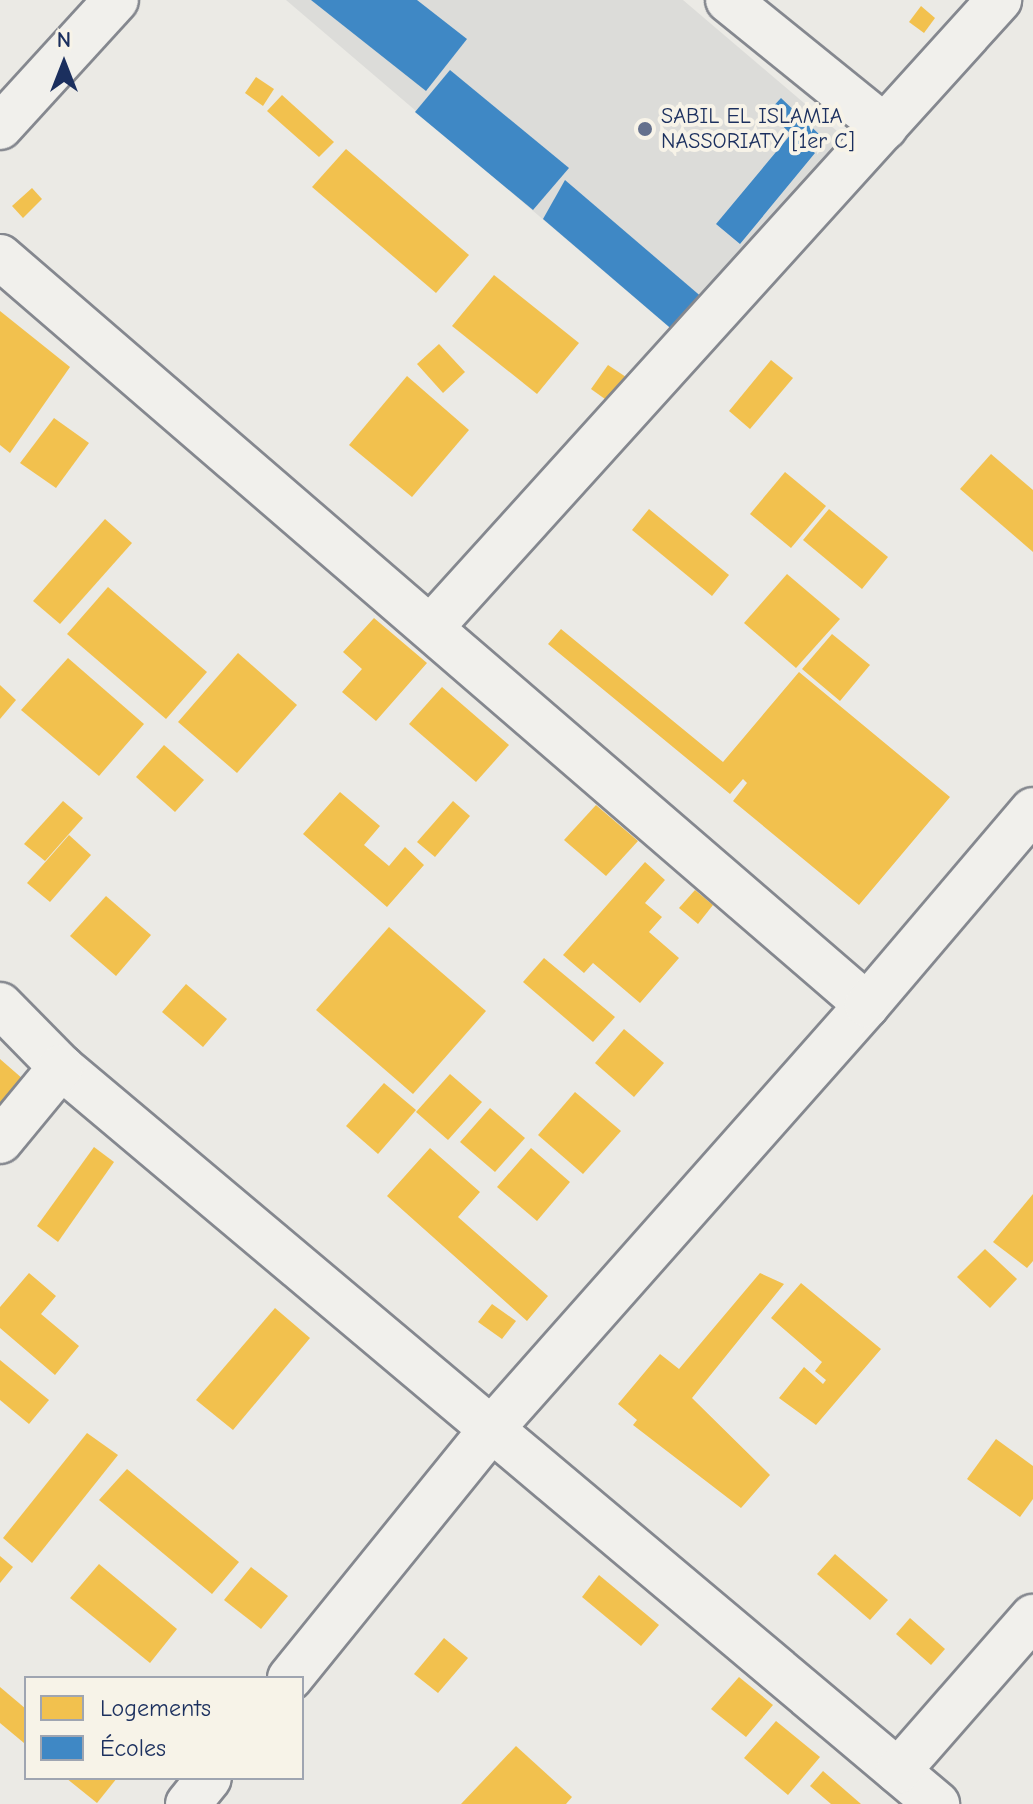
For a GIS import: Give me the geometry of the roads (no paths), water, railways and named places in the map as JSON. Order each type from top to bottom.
[{"type":"street","points":[[0,127],[116,0]]},
{"type":"street","points":[[728,0],[885,127]]},
{"type":"street","points":[[432,626],[999,0]]},
{"type":"street","points":[[0,257],[432,626],[867,1005]]},
{"type":"street","points":[[292,1676],[493,1427],[867,1005],[1033,810]]},
{"type":"street","points":[[0,1005],[61,1067],[493,1427],[937,1804]]},
{"type":"street","points":[[0,1141],[61,1067]]},
{"type":"street","points":[[898,1771],[1033,1617]]},
{"type":"street","points":[[188,1804],[207,1780]]},
{"type":"place","name":"SABIL EL ISLAMIA NASSORIATY [1er C]","points":[[645,129]]}]
